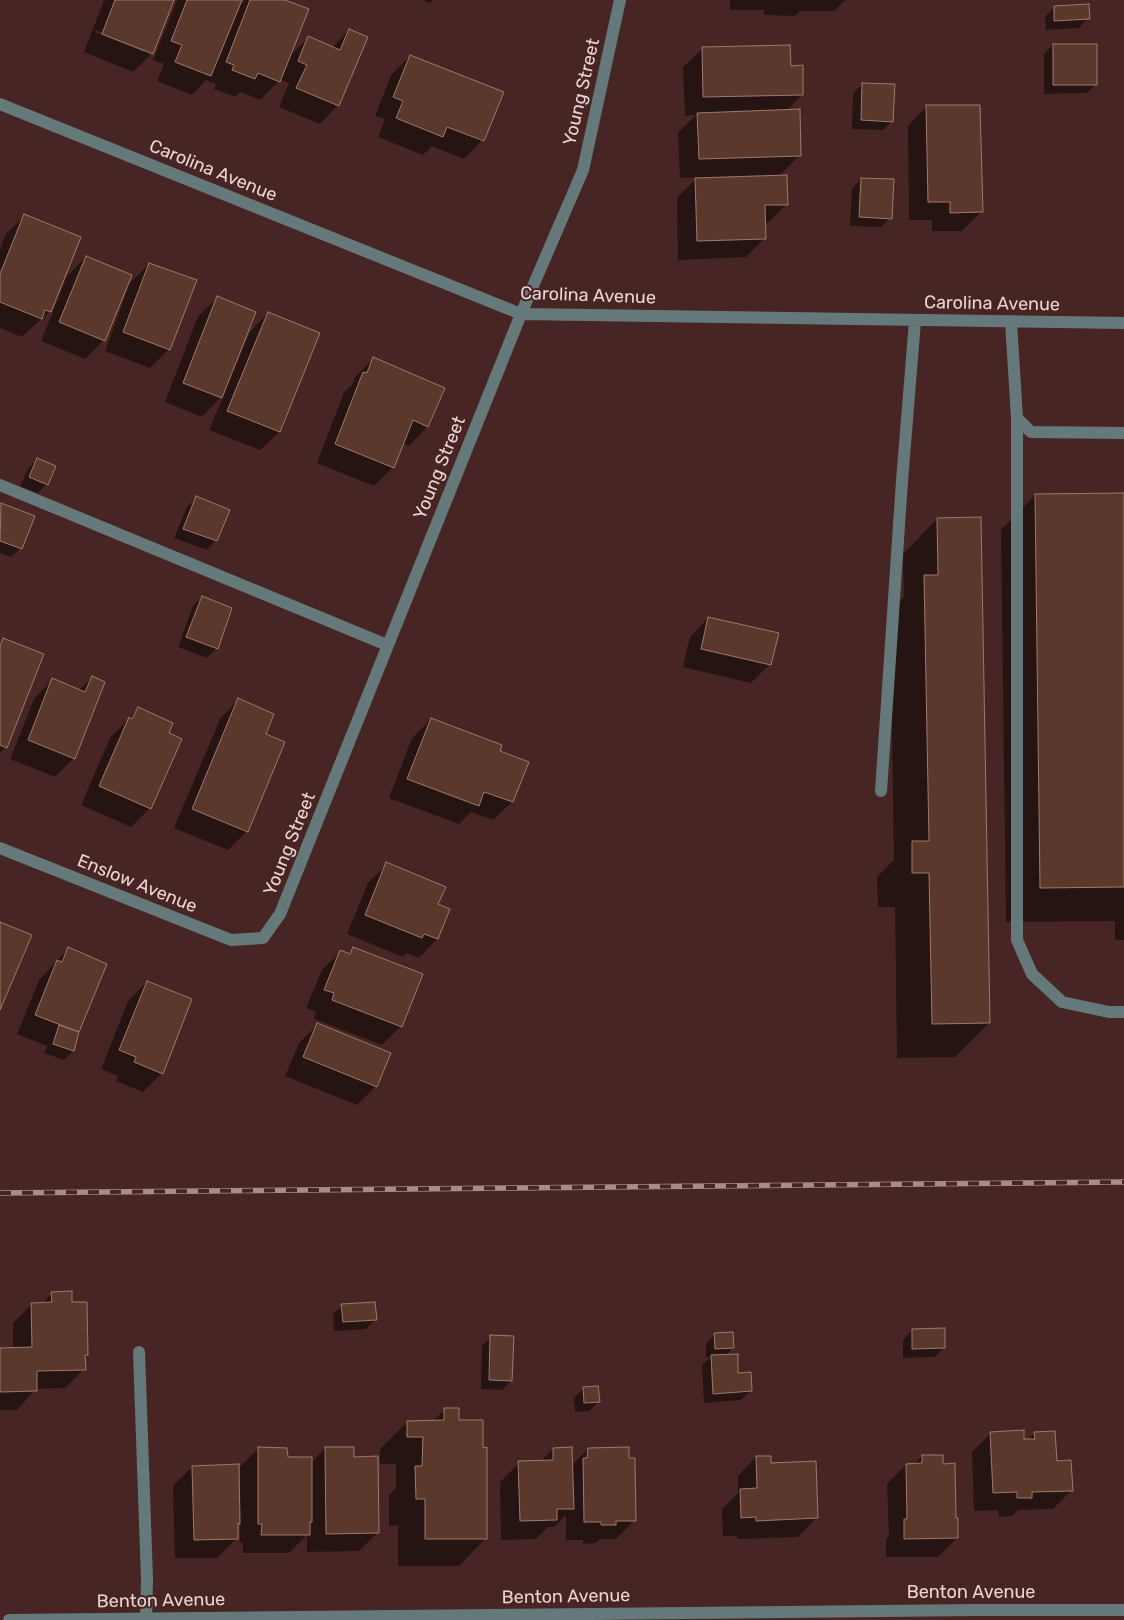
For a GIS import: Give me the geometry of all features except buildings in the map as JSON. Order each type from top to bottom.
[{"type":"street","name":"Young Street","points":[[263,938],[280,914],[521,314],[583,170],[620,0]]},
{"type":"street","name":"Carolina Avenue","points":[[0,104],[521,314],[1124,323]]},
{"type":"street","points":[[881,792],[915,321]]},
{"type":"street","points":[[1011,322],[1017,418],[1017,940],[1032,974],[1062,1002],[1109,1012],[1124,1012]]},
{"type":"street","points":[[1017,418],[1031,432],[1124,433]]},
{"type":"street","points":[[0,485],[387,645]]},
{"type":"street","name":"Enslow Avenue","points":[[0,848],[232,940],[263,938]]},
{"type":"street","points":[[140,1352],[147,1579],[146,1619]]},
{"type":"street","name":"Benton Avenue","points":[[9,1620],[949,1610],[1124,1610]]},
{"type":"railway","points":[[0,1193],[1124,1182]]}]
